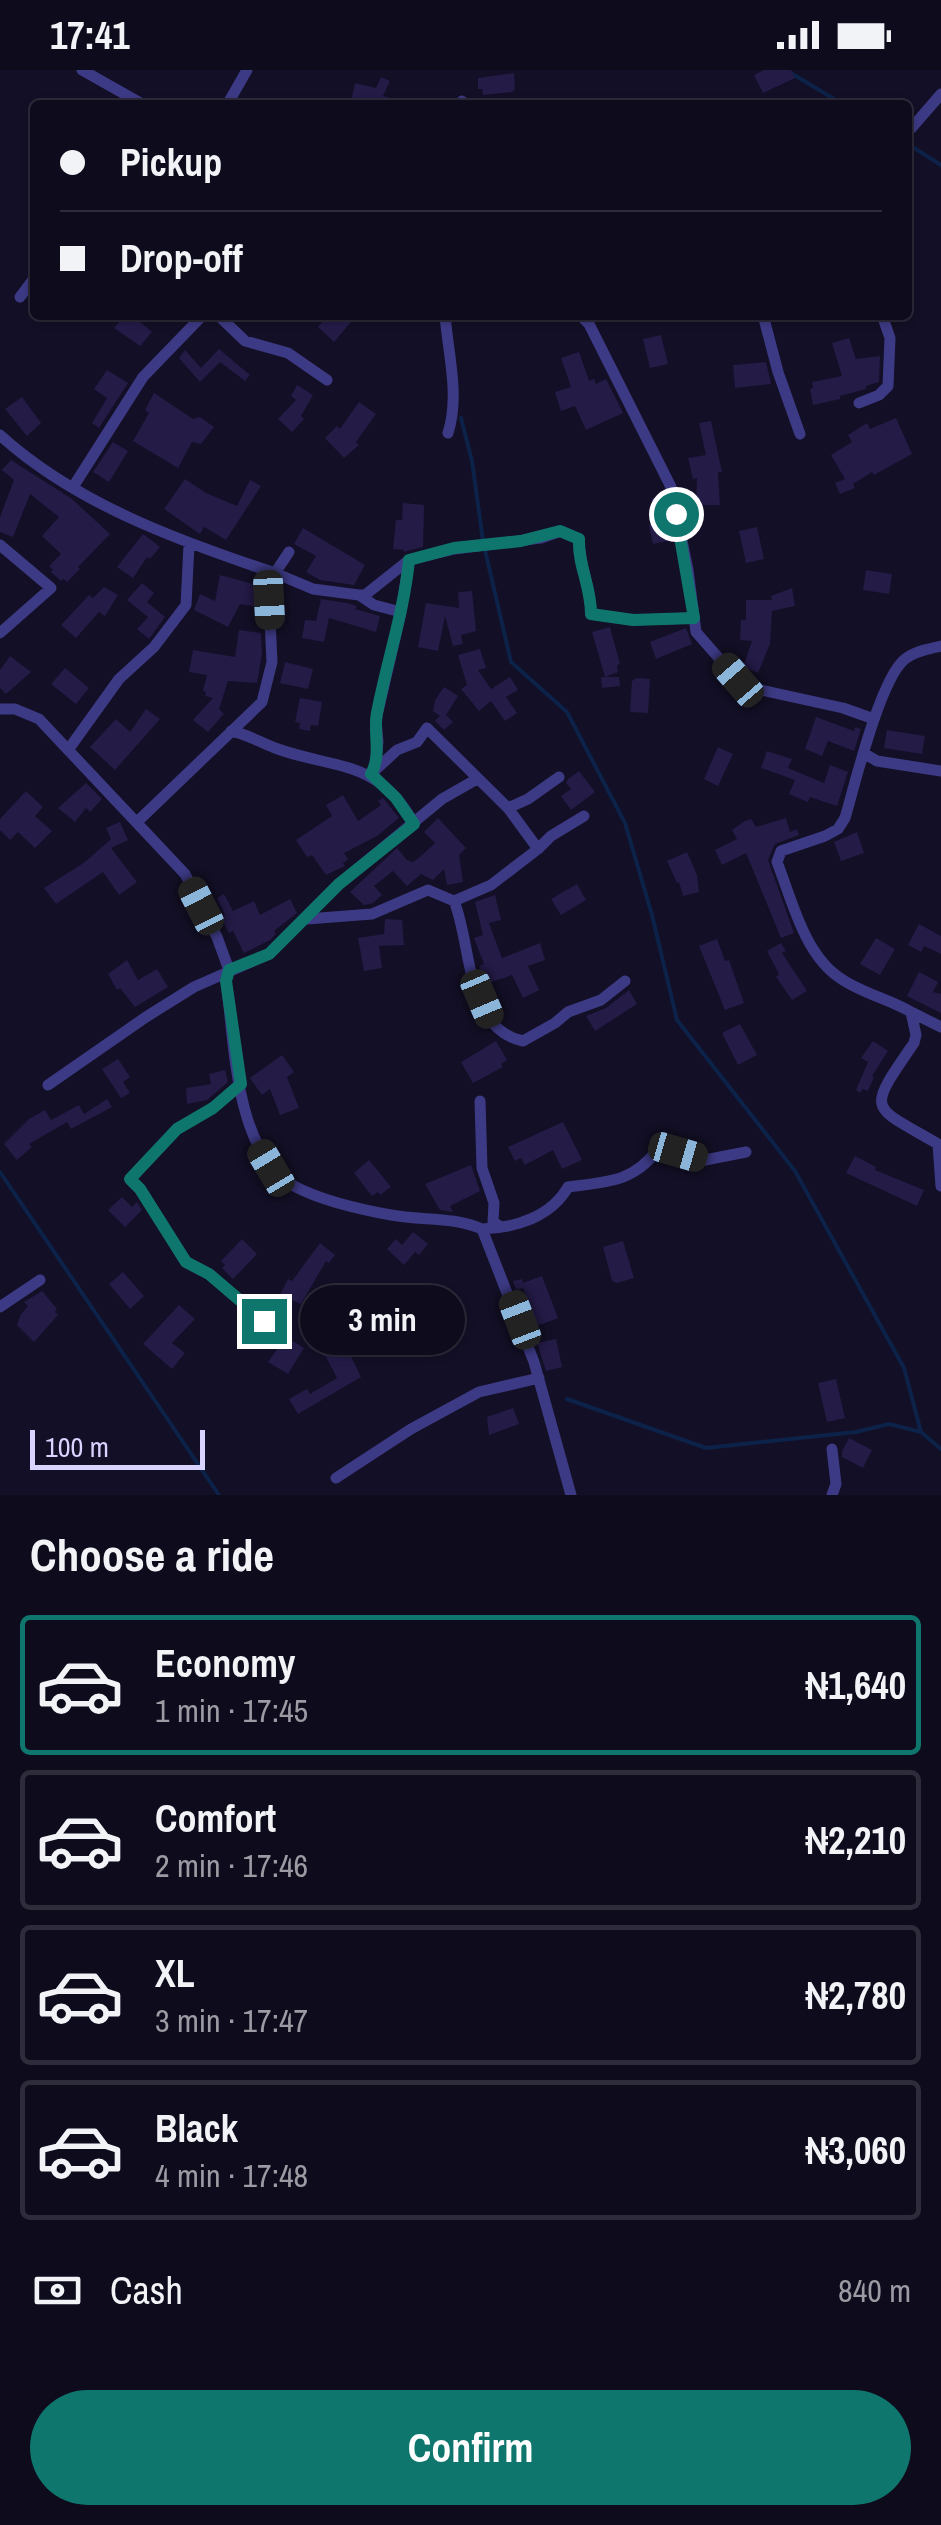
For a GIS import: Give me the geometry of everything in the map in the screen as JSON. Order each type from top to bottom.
[{"type":"street","points":[[82,70],[135,100]]},
{"type":"street","points":[[229,100],[246,70]]},
{"type":"street","points":[[912,128],[941,94]]},
{"type":"street","points":[[20,297],[30,284]]},
{"type":"street","points":[[74,487],[142,376],[199,320]]},
{"type":"street","points":[[223,320],[245,341],[288,353],[327,380]]},
{"type":"street","points":[[446,320],[454,398],[448,433]]},
{"type":"street","points":[[585,320],[670,486],[696,632],[738,680],[761,690],[874,718]]},
{"type":"street","points":[[764,320],[800,434]]},
{"type":"street","points":[[859,404],[888,386],[890,338],[884,320]]},
{"type":"street","points":[[0,435],[31,463],[190,545],[313,588],[365,595],[409,560],[454,548],[541,538],[560,531],[579,539],[578,562],[587,575],[591,614],[633,620],[694,618]]},
{"type":"street","points":[[68,750],[118,679],[154,647],[186,605],[190,545]]},
{"type":"street","points":[[0,546],[51,588],[0,633]]},
{"type":"street","points":[[137,822],[262,702],[272,662],[269,600],[275,573],[290,552]]},
{"type":"street","points":[[371,774],[378,742],[376,720],[409,560]]},
{"type":"street","points":[[359,596],[374,606],[401,612]]},
{"type":"street","points":[[941,646],[906,658],[894,670],[874,718],[846,818],[838,829],[781,851],[777,862],[808,940],[825,964],[838,977],[941,1027]]},
{"type":"street","points":[[0,709],[14,709],[39,719],[185,874],[229,970],[226,981],[251,1134],[271,1168],[300,1190],[394,1216],[459,1219],[482,1229],[505,1228],[546,1210],[560,1200],[568,1187],[632,1176],[657,1150],[704,1160],[746,1152]]},
{"type":"street","points":[[371,774],[398,750],[417,742],[427,728],[508,808],[538,849]]},
{"type":"street","points":[[230,732],[371,774],[396,798],[414,824]]},
{"type":"street","points":[[865,754],[877,762],[941,771]]},
{"type":"street","points":[[508,808],[558,777]]},
{"type":"street","points":[[48,1085],[146,1016],[229,970],[269,954],[339,884],[442,799],[477,779]]},
{"type":"street","points":[[454,901],[491,884],[584,816]]},
{"type":"street","points":[[307,918],[372,914],[428,890],[454,901],[461,918],[466,961],[493,1026],[504,1037],[523,1041],[568,1012],[601,1000],[625,981]]},
{"type":"street","points":[[912,1012],[914,1043],[882,1090],[882,1100],[890,1118],[938,1144],[941,1186]]},
{"type":"street","points":[[241,1084],[213,1108],[177,1129],[130,1179],[186,1262],[209,1274],[280,1330]]},
{"type":"street","points":[[480,1101],[482,1168],[494,1203],[492,1222],[505,1228]]},
{"type":"street","points":[[482,1229],[514,1304],[572,1495]]},
{"type":"street","points":[[0,1307],[40,1280]]},
{"type":"street","points":[[336,1478],[410,1428],[479,1392],[539,1378]]},
{"type":"street","points":[[832,1449],[836,1484],[832,1495]]},
{"type":"building","points":[[764,70],[791,70],[795,78],[763,93],[754,75]]},
{"type":"building","points":[[514,73],[512,92],[483,95],[482,89],[478,89],[478,78]]},
{"type":"building","points":[[381,77],[390,81],[383,96],[397,100],[351,100],[355,83],[376,88]]},
{"type":"building","points":[[121,320],[138,320],[152,332],[140,346],[114,328]]},
{"type":"building","points":[[353,320],[334,342],[318,327],[323,321]]},
{"type":"building","points":[[661,335],[668,364],[650,368],[643,339]]},
{"type":"building","points":[[849,338],[856,359],[880,356],[879,382],[840,399],[813,405],[812,382],[842,376],[832,343]]},
{"type":"building","points":[[219,349],[250,375],[245,381],[220,362],[200,382],[179,358],[185,350],[201,368]]},
{"type":"building","points":[[579,352],[589,381],[594,379],[596,384],[606,379],[623,413],[586,430],[575,406],[561,411],[555,392],[571,387],[561,358]]},
{"type":"building","points":[[766,362],[771,384],[735,388],[733,365]]},
{"type":"building","points":[[107,370],[128,383],[99,428],[92,423],[107,398],[94,389]]},
{"type":"building","points":[[297,385],[313,395],[301,416],[304,419],[292,432],[278,419],[296,400],[291,396]]},
{"type":"building","points":[[154,393],[193,419],[200,417],[214,427],[201,444],[192,442],[178,468],[133,441],[149,413],[145,410]]},
{"type":"building","points":[[22,397],[41,423],[27,436],[5,409]]},
{"type":"building","points":[[359,402],[376,414],[356,442],[359,445],[344,458],[325,438],[337,426],[340,429]]},
{"type":"building","points":[[896,418],[912,454],[874,475],[872,472],[853,484],[855,488],[840,494],[835,483],[845,479],[831,455],[852,442],[848,435],[867,423],[870,429]]},
{"type":"building","points":[[711,421],[722,472],[718,472],[720,505],[696,505],[697,478],[693,479],[688,458],[706,455],[699,423]]},
{"type":"building","points":[[113,442],[128,451],[109,482],[93,472]]},
{"type":"building","points":[[11,460],[72,499],[110,534],[67,582],[51,572],[49,566],[61,554],[42,536],[59,517],[30,494],[13,537],[0,532],[0,517],[14,480],[2,470]]},
{"type":"building","points":[[185,479],[237,506],[250,480],[261,486],[226,540],[204,527],[200,534],[164,509]]},
{"type":"building","points":[[663,496],[671,540],[653,544],[649,525],[658,523],[651,499]]},
{"type":"building","points":[[403,503],[424,505],[423,547],[403,552],[393,549],[396,520],[402,520]]},
{"type":"building","points":[[757,527],[764,559],[746,563],[739,531]]},
{"type":"building","points":[[303,528],[365,565],[354,585],[320,580],[306,572],[316,556],[294,544]]},
{"type":"building","points":[[143,534],[160,547],[150,559],[147,557],[133,578],[117,567]]},
{"type":"building","points":[[866,570],[892,574],[889,594],[863,590]]},
{"type":"building","points":[[220,575],[261,586],[257,607],[240,604],[228,627],[194,610],[200,594],[215,601]]},
{"type":"building","points":[[142,583],[154,593],[147,602],[165,617],[149,639],[137,629],[148,617],[127,600]]},
{"type":"building","points":[[104,587],[118,595],[105,616],[99,612],[76,638],[61,625],[89,595],[93,598]]},
{"type":"building","points":[[792,588],[795,606],[772,611],[770,644],[758,673],[743,667],[752,641],[740,640],[746,600],[772,600],[771,596]]},
{"type":"building","points":[[472,591],[476,631],[461,635],[463,644],[453,646],[445,616],[438,651],[418,647],[426,603],[459,608],[458,592]]},
{"type":"building","points":[[321,599],[347,603],[380,616],[376,632],[329,618],[324,642],[302,638],[305,620],[316,621]]},
{"type":"building","points":[[610,627],[620,664],[618,672],[605,677],[592,632]]},
{"type":"building","points":[[686,628],[692,644],[656,659],[650,642]]},
{"type":"building","points":[[239,630],[261,633],[257,683],[228,681],[219,709],[224,714],[208,732],[193,720],[213,698],[203,691],[207,675],[189,672],[193,650],[235,657]]},
{"type":"building","points":[[480,649],[486,668],[478,670],[491,689],[510,677],[518,690],[506,697],[517,713],[505,721],[491,701],[479,711],[461,689],[467,685],[458,655]]},
{"type":"building","points":[[10,656],[31,672],[6,694],[0,688],[0,670]]},
{"type":"building","points":[[285,662],[313,669],[308,689],[280,683]]},
{"type":"building","points":[[65,668],[89,688],[76,704],[51,684]]},
{"type":"building","points":[[601,677],[619,677],[620,686],[602,688]]},
{"type":"building","points":[[650,679],[648,713],[630,712],[632,681]]},
{"type":"building","points":[[444,687],[458,696],[446,715],[453,722],[444,730],[435,721],[440,716],[433,711]]},
{"type":"building","points":[[300,698],[322,702],[318,726],[311,725],[310,731],[299,729],[300,723],[295,722]]},
{"type":"building","points":[[146,709],[160,719],[115,770],[90,747],[116,719],[130,732]]},
{"type":"building","points":[[816,717],[854,731],[855,727],[861,729],[854,751],[828,741],[822,756],[805,749]]},
{"type":"building","points":[[887,730],[925,736],[922,754],[884,748]]},
{"type":"building","points":[[718,747],[733,754],[718,786],[704,779]]},
{"type":"building","points":[[767,751],[792,759],[788,768],[824,783],[830,765],[848,772],[837,806],[810,797],[808,802],[789,794],[795,780],[761,768]]},
{"type":"building","points":[[579,771],[595,792],[571,810],[561,796],[571,789],[566,783],[568,779]]},
{"type":"building","points":[[86,783],[102,799],[90,812],[86,808],[75,822],[58,808]]},
{"type":"building","points":[[26,791],[43,807],[35,816],[52,831],[35,848],[18,832],[10,840],[0,830],[0,819]]},
{"type":"building","points":[[343,795],[358,821],[381,805],[378,801],[383,798],[399,818],[377,836],[344,853],[348,859],[343,863],[345,866],[326,875],[296,840],[332,816],[326,805]]},
{"type":"building","points":[[438,818],[466,848],[459,855],[463,882],[447,885],[444,869],[433,880],[421,874],[407,886],[393,871],[374,886],[382,895],[373,903],[364,905],[350,892],[397,848],[413,862],[421,856],[435,843],[424,832]]},
{"type":"building","points":[[786,818],[790,832],[797,829],[799,835],[775,844],[768,860],[794,933],[781,938],[746,853],[722,865],[715,850],[737,839],[732,830],[745,821],[751,819],[756,827]]},
{"type":"building","points":[[120,822],[128,840],[111,848],[137,882],[119,895],[103,872],[56,904],[44,888],[85,862],[111,839],[106,828]]},
{"type":"building","points":[[857,832],[864,853],[841,861],[834,842]]},
{"type":"building","points":[[687,852],[699,892],[683,896],[667,861]]},
{"type":"building","points":[[577,884],[586,900],[561,915],[551,899]]},
{"type":"building","points":[[224,894],[233,911],[254,901],[260,915],[290,899],[297,913],[274,931],[276,934],[270,940],[244,953],[221,917],[225,915],[217,898]]},
{"type":"building","points":[[495,895],[501,920],[489,923],[502,958],[540,943],[545,960],[528,966],[539,990],[523,998],[512,975],[486,984],[479,966],[484,964],[474,938],[483,935],[475,902]]},
{"type":"building","points":[[385,919],[402,920],[404,945],[379,946],[382,968],[364,971],[358,938],[384,934]]},
{"type":"building","points":[[919,924],[941,936],[941,954],[924,946],[921,952],[908,945]]},
{"type":"building","points":[[876,938],[895,949],[880,975],[860,964]]},
{"type":"building","points":[[717,939],[744,1003],[725,1010],[699,946]]},
{"type":"building","points":[[781,943],[786,951],[782,953],[807,991],[792,1000],[776,977],[779,974],[767,951]]},
{"type":"building","points":[[127,960],[138,980],[157,969],[168,987],[135,1007],[120,988],[117,990],[108,974]]},
{"type":"building","points":[[919,972],[938,982],[933,992],[941,994],[941,1013],[907,996]]},
{"type":"building","points":[[629,990],[637,1004],[595,1031],[586,1016],[606,1008]]},
{"type":"building","points":[[740,1024],[757,1055],[738,1065],[722,1033]]},
{"type":"building","points":[[496,1041],[507,1060],[501,1064],[503,1067],[473,1083],[461,1062]]},
{"type":"building","points":[[873,1041],[888,1051],[872,1076],[868,1091],[863,1089],[860,1093],[856,1090],[868,1062],[861,1058]]},
{"type":"building","points":[[282,1055],[294,1072],[287,1077],[299,1108],[280,1115],[270,1089],[262,1095],[250,1078]]},
{"type":"building","points":[[118,1059],[130,1077],[123,1082],[130,1093],[121,1098],[102,1069]]},
{"type":"building","points":[[225,1070],[228,1082],[207,1100],[187,1104],[186,1088],[211,1084],[209,1074]]},
{"type":"building","points":[[107,1099],[112,1107],[71,1129],[67,1122],[29,1144],[32,1147],[17,1160],[4,1144],[29,1119],[45,1110],[51,1120],[79,1105],[84,1114]]},
{"type":"building","points":[[563,1122],[582,1160],[562,1169],[553,1150],[525,1165],[521,1158],[515,1161],[508,1147]]},
{"type":"building","points":[[855,1156],[876,1167],[875,1170],[924,1190],[917,1206],[846,1173]]},
{"type":"building","points":[[369,1160],[391,1187],[380,1195],[378,1192],[372,1196],[354,1173]]},
{"type":"building","points":[[471,1165],[480,1191],[450,1206],[453,1212],[440,1210],[425,1184]]},
{"type":"building","points":[[122,1197],[132,1207],[137,1202],[142,1210],[125,1227],[108,1210]]},
{"type":"building","points":[[413,1232],[428,1244],[404,1265],[387,1249],[396,1239],[402,1245]]},
{"type":"building","points":[[242,1239],[257,1254],[233,1279],[222,1268],[225,1265],[221,1261]]},
{"type":"building","points":[[623,1241],[634,1278],[617,1283],[612,1281],[603,1247]]},
{"type":"building","points":[[320,1243],[335,1255],[329,1263],[326,1261],[301,1304],[280,1295],[288,1279],[292,1281]]},
{"type":"building","points":[[123,1272],[144,1296],[130,1309],[109,1284]]},
{"type":"building","points":[[542,1276],[558,1318],[537,1326],[523,1288],[516,1290],[513,1281],[522,1279],[523,1283]]},
{"type":"building","points":[[42,1291],[58,1315],[34,1342],[17,1325],[28,1306],[24,1302]]},
{"type":"building","points":[[397,1300],[412,1323],[375,1340],[364,1317]]},
{"type":"building","points":[[179,1305],[195,1319],[172,1343],[185,1353],[172,1369],[143,1344]]},
{"type":"building","points":[[326,1328],[350,1342],[347,1348],[361,1377],[298,1414],[289,1399],[307,1389],[310,1394],[337,1378],[326,1357],[309,1348]]},
{"type":"building","points":[[286,1337],[304,1348],[288,1374],[268,1362]]},
{"type":"building","points":[[556,1339],[562,1367],[546,1371],[537,1343]]},
{"type":"building","points":[[836,1379],[845,1418],[827,1422],[818,1383]]},
{"type":"building","points":[[513,1408],[519,1424],[489,1435],[487,1417]]},
{"type":"building","points":[[849,1438],[872,1450],[863,1468],[842,1457]]},
{"type":"waterway","points":[[786,70],[836,100]]},
{"type":"waterway","points":[[912,147],[941,165]]},
{"type":"waterway","points":[[461,418],[472,461],[483,541]]},
{"type":"waterway","points":[[485,550],[511,662],[567,712],[625,823],[677,1020],[795,1171],[904,1368],[921,1432],[941,1449]]},
{"type":"waterway","points":[[0,1172],[219,1495]]},
{"type":"waterway","points":[[567,1399],[706,1448],[856,1432],[889,1424],[921,1432]]},
{"type":"route","points":[[264,1321],[209,1274],[186,1262],[130,1179],[177,1129],[213,1108],[241,1084],[226,981],[229,970],[269,954],[339,884],[414,824],[396,798],[371,774],[378,742],[376,720],[409,560],[454,548],[541,538],[560,531],[579,539],[578,562],[591,591],[591,614],[633,620],[694,618],[676,514]]}]
